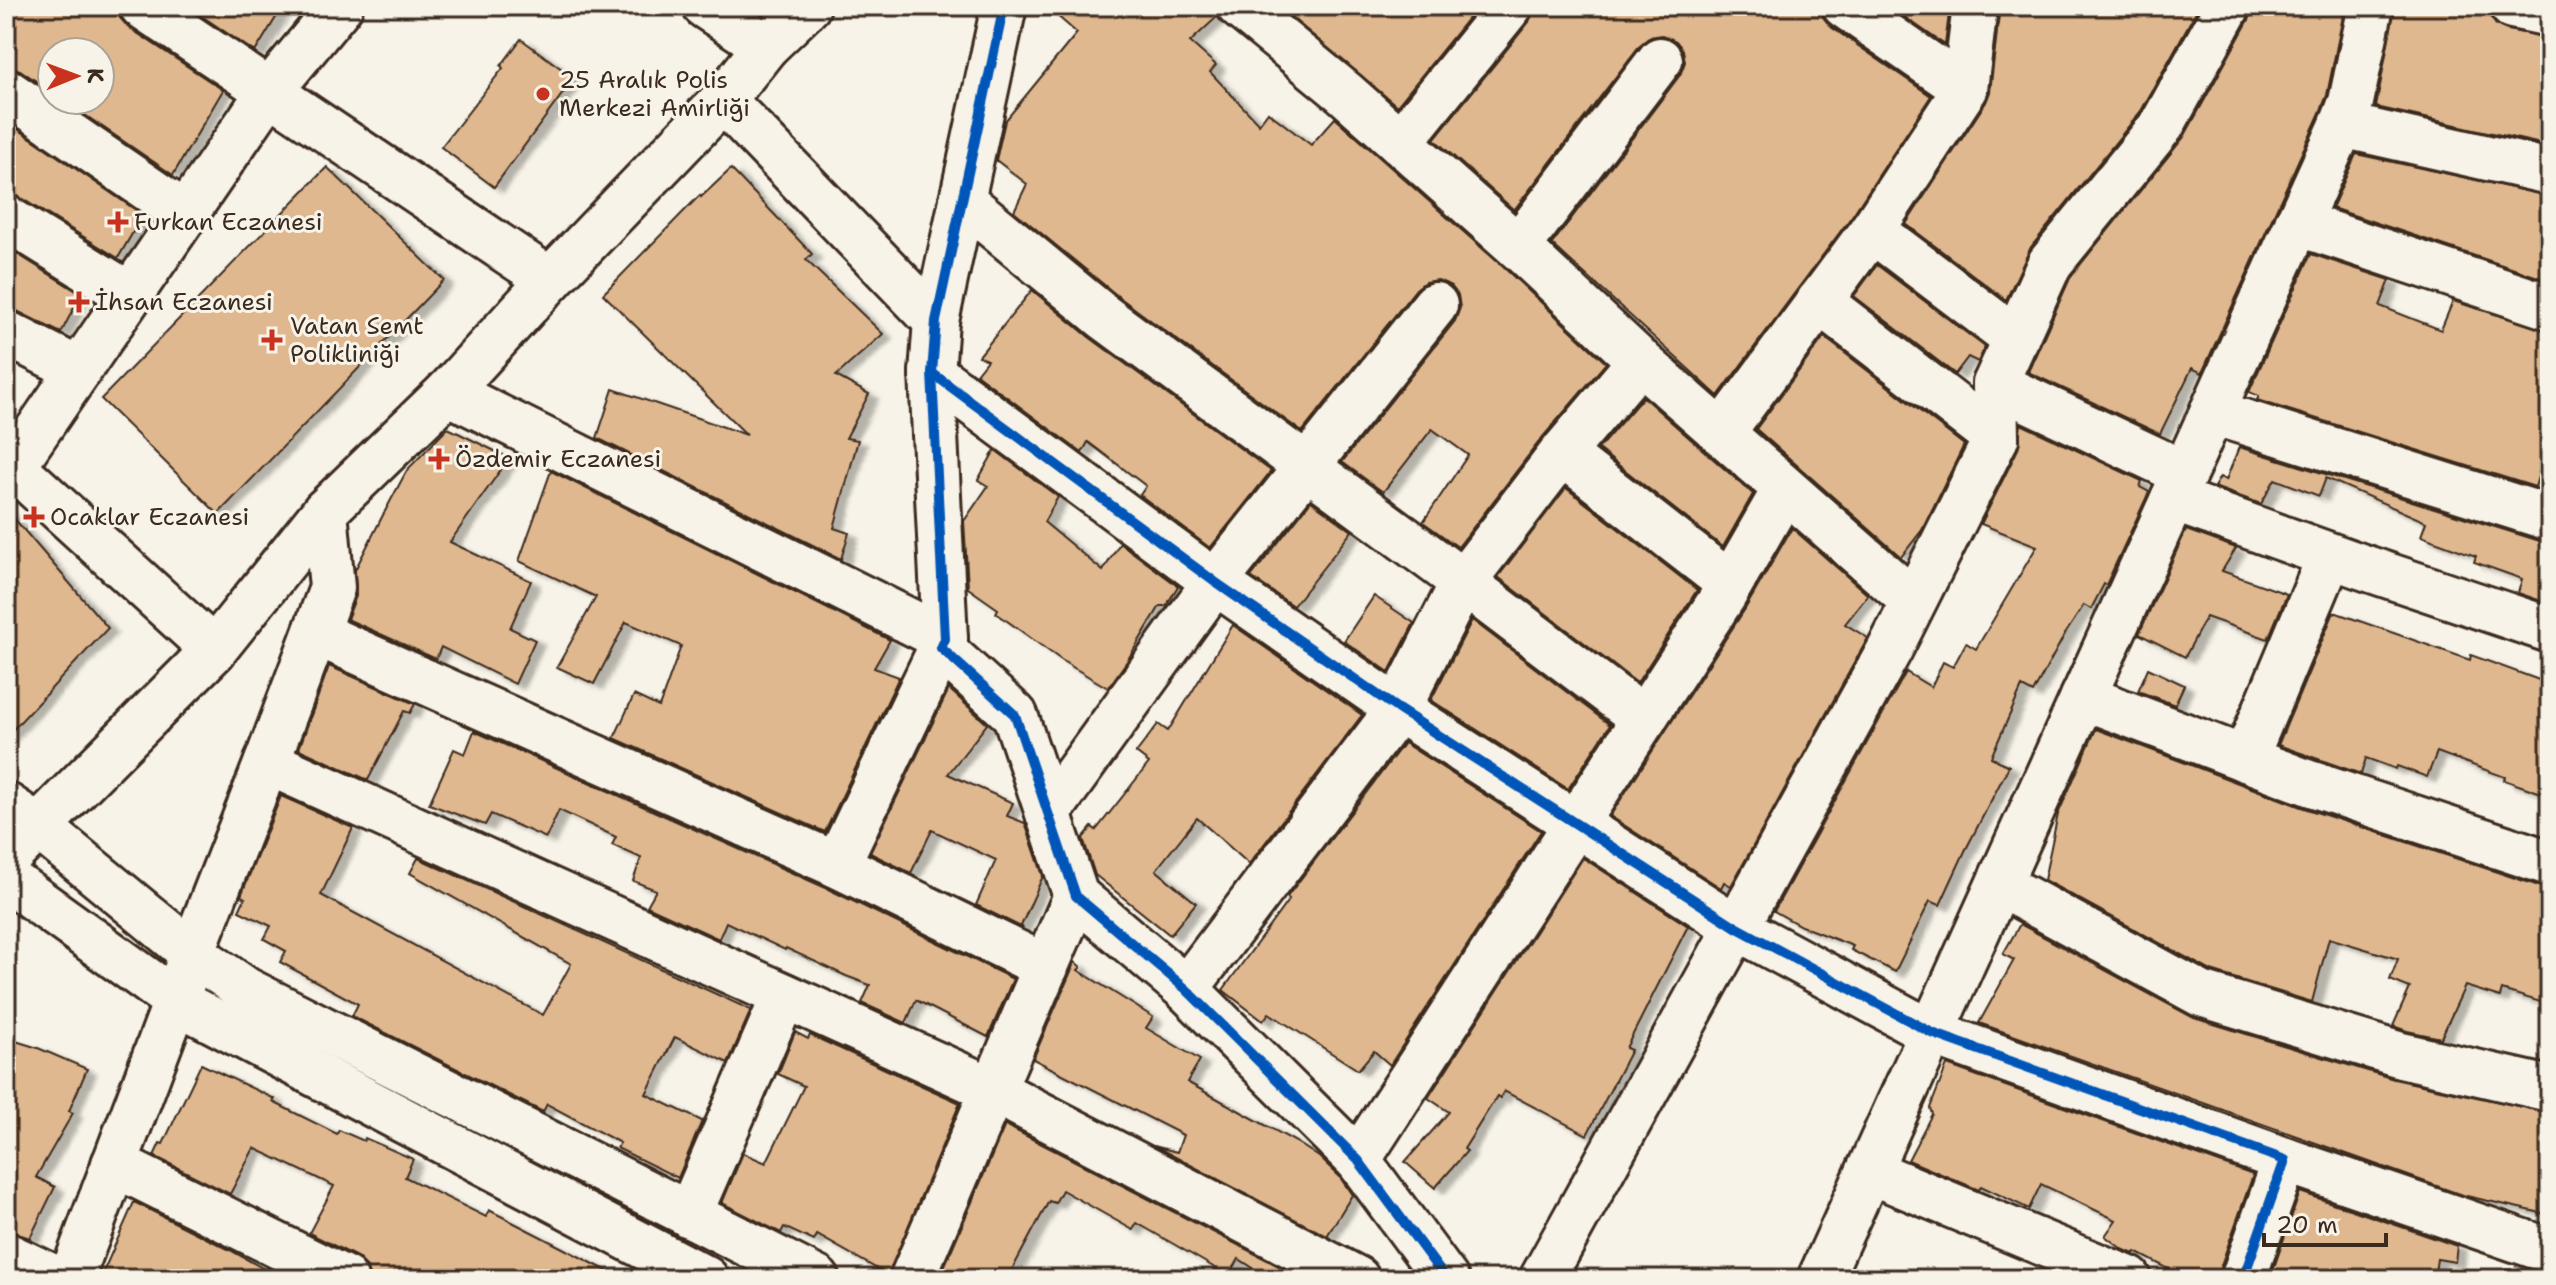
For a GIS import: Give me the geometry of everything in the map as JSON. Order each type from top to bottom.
[{"type":"street","points":[[142,6],[550,280]]},
{"type":"street","points":[[214,650],[10,462],[79,370],[269,92],[340,6]]},
{"type":"street","points":[[705,6],[766,46]]},
{"type":"street","points":[[6,859],[22,816],[214,650],[325,511],[448,392],[550,280],[723,100],[766,46],[808,6]]},
{"type":"street","points":[[837,865],[943,644],[932,373],[936,321],[1004,6]]},
{"type":"street","points":[[1239,6],[1345,93],[1640,361],[1913,601]]},
{"type":"street","points":[[1400,142],[1510,6]]},
{"type":"street","points":[[1845,6],[1965,89]]},
{"type":"street","points":[[1722,433],[1872,230],[1965,89],[1975,6]]},
{"type":"street","points":[[1542,1279],[1890,649],[1996,438],[1995,384],[2050,263],[2162,125],[2228,6]]},
{"type":"street","points":[[1820,1279],[2342,125],[2351,102],[2371,6]]},
{"type":"street","points":[[2512,6],[2550,14]]},
{"type":"street","points":[[1518,247],[1660,60]]},
{"type":"street","points":[[6,91],[185,214]]},
{"type":"street","points":[[723,100],[936,321]]},
{"type":"street","points":[[2342,125],[2550,172]]},
{"type":"street","points":[[962,200],[1104,317],[1644,719]]},
{"type":"street","points":[[6,218],[130,295]]},
{"type":"street","points":[[2297,223],[2550,307]]},
{"type":"street","points":[[1872,230],[2016,339]]},
{"type":"street","points":[[1819,301],[1996,438]]},
{"type":"street","points":[[1048,813],[1215,582],[1435,305]]},
{"type":"street","points":[[6,333],[79,370]]},
{"type":"street","points":[[1186,989],[1398,709],[1463,582],[1562,453],[1640,361]]},
{"type":"street","points":[[932,373],[1215,582],[1398,709],[1736,927],[1932,1033],[2550,1251]]},
{"type":"street","points":[[1995,384],[2179,486],[2330,556],[2550,630]]},
{"type":"street","points":[[448,392],[943,644],[1015,715],[1076,896],[1186,989],[1358,1160],[1446,1279]]},
{"type":"street","points":[[2212,412],[2550,518]]},
{"type":"street","points":[[1562,453],[1730,584]]},
{"type":"street","points":[[1358,1160],[1730,584],[1785,489]]},
{"type":"street","points":[[71,1279],[332,588],[325,511]]},
{"type":"street","points":[[2245,759],[2330,556]]},
{"type":"street","points":[[316,633],[837,865],[1046,967]]},
{"type":"street","points":[[2083,697],[2309,783],[2550,863]]},
{"type":"street","points":[[267,762],[993,1090],[1357,1279]]},
{"type":"street","points":[[22,816],[192,953],[246,990],[817,1279]]},
{"type":"street","points":[[6,878],[176,1001],[700,1278]]},
{"type":"street","points":[[1999,884],[2201,994],[2401,1055],[2550,1089]]},
{"type":"street","points":[[912,1279],[1076,896]]},
{"type":"street","points":[[689,1215],[784,996]]},
{"type":"street","points":[[2243,1279],[2285,1160]]},
{"type":"street","points":[[114,1164],[345,1279]]},
{"type":"street","points":[[1869,1171],[2129,1279]]},
{"type":"street","points":[[6,1255],[57,1279]]},
{"type":"building","points":[[6,6],[117,6],[120,18],[128,27],[223,90],[173,175],[86,116],[116,116],[116,36],[36,36],[36,81],[20,70],[6,66]]},
{"type":"building","points":[[187,6],[283,6],[255,52]]},
{"type":"building","points":[[1046,6],[1215,6],[1217,17],[1190,42],[1216,65],[1210,72],[1259,124],[1268,112],[1311,145],[1335,118],[1606,363],[1542,438],[1458,547],[1423,522],[1468,455],[1432,429],[1383,492],[1342,462],[1455,321],[1460,308],[1458,295],[1451,286],[1438,280],[1425,282],[1416,289],[1302,432],[1119,297],[1014,211],[1027,184],[996,160],[1005,121],[1077,33]]},
{"type":"building","points":[[1278,6],[1478,6],[1397,106]]},
{"type":"building","points":[[1534,6],[1820,6],[1823,17],[1831,27],[1931,96],[1852,216],[1718,396],[1552,244],[1680,75],[1685,62],[1683,50],[1676,41],[1662,35],[1650,37],[1640,45],[1514,210],[1434,139],[1529,22]]},
{"type":"building","points":[[1889,6],[1950,6],[1945,45]]},
{"type":"building","points":[[2000,6],[2199,6],[2141,111],[2031,247],[2006,300],[1906,224],[1986,102],[1990,92]]},
{"type":"building","points":[[2253,6],[2345,6],[2327,95],[2319,115],[2202,373],[2192,368],[2160,434],[2028,372],[2071,276],[2184,137],[2250,18]]},
{"type":"building","points":[[2395,6],[2488,6],[2496,25],[2550,38],[2550,146],[2376,107]]},
{"type":"building","points":[[521,39],[574,78],[494,187],[441,147],[503,68],[501,66]]},
{"type":"building","points":[[6,121],[143,215],[118,258],[19,197],[6,193]]},
{"type":"building","points":[[2356,154],[2550,196],[2550,281],[2332,208]]},
{"type":"building","name":"Vatan Semt Polikliniği","points":[[327,167],[444,280],[218,514],[101,399]]},
{"type":"building","points":[[731,169],[812,254],[806,260],[883,334],[836,376],[869,394],[846,438],[858,440],[834,528],[849,533],[841,559],[597,438],[613,389],[747,435],[603,294],[700,195]]},
{"type":"building","points":[[6,247],[81,294],[61,333],[6,308]]},
{"type":"building","points":[[2311,254],[2390,280],[2380,306],[2441,330],[2453,301],[2550,331],[2550,436],[2535,487],[2257,400],[2259,396],[2249,392]]},
{"type":"building","points":[[1877,265],[1985,347],[1978,362],[1968,357],[1955,374],[1854,296]]},
{"type":"building","points":[[1032,290],[1089,337],[1271,471],[1210,548],[1140,495],[1146,486],[1088,442],[1082,453],[976,374],[987,360],[979,356]]},
{"type":"building","points":[[1824,337],[1964,445],[1922,530],[1901,557],[1756,429]]},
{"type":"building","points":[[1643,397],[1753,494],[1723,547],[1598,449]]},
{"type":"building","points":[[2021,424],[2142,481],[2140,487],[2149,492],[2106,585],[2091,609],[2084,605],[2033,693],[2022,687],[1991,757],[2009,766],[1940,905],[1930,901],[1895,972],[1851,950],[1853,946],[1801,926],[1774,911],[1906,672],[1931,687],[1943,662],[1953,667],[1966,643],[1976,649],[2037,546],[1981,524],[2018,449]]},
{"type":"building","points":[[448,428],[509,458],[450,542],[531,581],[510,628],[535,640],[515,684],[441,647],[436,659],[347,619],[356,596],[355,570],[383,515],[407,470]]},
{"type":"building","points":[[2239,447],[2550,542],[2550,604],[2518,593],[2522,579],[2474,562],[2476,556],[2421,536],[2426,522],[2326,478],[2319,496],[2275,479],[2261,504],[2214,487],[2220,477],[2226,480]]},
{"type":"building","points":[[995,450],[1058,497],[1044,522],[1103,571],[1120,543],[1178,586],[1166,606],[1160,606],[1108,688],[1064,662],[996,613],[998,609],[968,588],[964,521],[988,486],[978,480]]},
{"type":"building","points":[[551,471],[890,640],[874,668],[899,677],[825,832],[614,738],[634,695],[659,707],[681,646],[626,622],[594,684],[557,667],[596,597],[519,561]]},
{"type":"building","points":[[1566,488],[1697,590],[1637,683],[1498,577]]},
{"type":"building","points":[[1311,501],[1352,531],[1293,606],[1251,577]]},
{"type":"building","points":[[6,509],[108,628],[6,737]]},
{"type":"building","points":[[1792,528],[1868,595],[1845,624],[1868,638],[1731,886],[1724,882],[1721,888],[1610,816],[1745,609]]},
{"type":"building","points":[[2186,530],[2236,548],[2222,571],[2287,594],[2268,639],[2206,617],[2185,657],[2139,634]]},
{"type":"building","points":[[1374,596],[1414,623],[1389,672],[1344,641]]},
{"type":"building","points":[[2334,612],[2470,660],[2471,655],[2550,684],[2550,796],[2437,752],[2427,777],[2366,758],[2361,774],[2278,745]]},
{"type":"building","points":[[1472,620],[1610,725],[1568,789],[1431,700]]},
{"type":"building","points":[[1233,625],[1362,715],[1249,864],[1197,818],[1156,870],[1196,903],[1170,935],[1095,875],[1083,838],[1092,827],[1096,830],[1149,763],[1136,753],[1158,724],[1168,731]]},
{"type":"building","points":[[329,666],[415,704],[410,713],[404,711],[368,780],[299,749]]},
{"type":"building","points":[[2148,668],[2184,685],[2175,705],[2138,691]]},
{"type":"building","points":[[949,689],[987,724],[948,774],[1013,803],[1007,816],[1025,823],[1043,876],[1021,926],[1023,928],[976,905],[996,860],[932,830],[911,873],[870,853]]},
{"type":"building","points":[[2096,729],[2301,807],[2542,887],[2550,887],[2550,1005],[2502,990],[2500,997],[2465,986],[2441,1038],[2407,1031],[2393,1026],[2410,988],[2390,980],[2398,959],[2329,938],[2312,1002],[2211,971],[2044,880],[2058,814]]},
{"type":"building","points":[[474,731],[826,888],[1013,979],[988,1037],[916,1000],[906,1023],[862,1003],[870,985],[726,922],[719,939],[647,906],[656,890],[633,881],[641,858],[612,845],[616,837],[559,810],[546,838],[491,814],[485,825],[429,804],[454,749],[465,754]]},
{"type":"building","points":[[1404,743],[1541,831],[1390,1065],[1374,1051],[1358,1070],[1269,1013],[1263,1021],[1223,990],[1289,899],[1287,897]]},
{"type":"building","points":[[281,796],[353,828],[321,895],[543,1015],[571,964],[410,873],[418,858],[751,1010],[728,1063],[675,1037],[646,1094],[702,1121],[678,1178],[617,1148],[620,1143],[547,1104],[543,1112],[352,1016],[358,1004],[280,962],[286,951],[264,939],[271,926],[239,911],[245,898],[241,896]]},
{"type":"building","points":[[1583,858],[1688,926],[1626,1048],[1631,1050],[1587,1135],[1504,1091],[1500,1098],[1497,1096],[1464,1149],[1467,1151],[1435,1188],[1405,1162],[1449,1112],[1428,1098]]},
{"type":"building","points":[[2020,924],[2194,1018],[2394,1079],[2550,1113],[2550,1215],[2462,1195],[1979,1023],[2014,960],[2003,954]]},
{"type":"building","points":[[1075,962],[1081,967],[1078,970],[1153,1017],[1146,1028],[1200,1060],[1187,1082],[1296,1142],[1319,1157],[1339,1176],[1352,1195],[1327,1236],[1154,1146],[1177,1152],[1183,1135],[1033,1059]]},
{"type":"building","points":[[795,1032],[808,1039],[810,1035],[960,1103],[888,1275],[817,1235],[814,1241],[784,1227],[781,1233],[722,1203],[743,1153],[766,1163],[804,1086],[778,1074]]},
{"type":"building","points":[[6,1038],[87,1069],[69,1111],[73,1113],[36,1177],[55,1187],[30,1238],[6,1230]]},
{"type":"building","points":[[201,1064],[275,1099],[273,1102],[337,1134],[339,1130],[364,1141],[365,1138],[413,1159],[405,1177],[486,1217],[489,1210],[623,1279],[370,1279],[366,1266],[357,1257],[309,1233],[334,1186],[254,1148],[230,1194],[154,1156],[160,1143],[163,1144]]},
{"type":"building","points":[[1947,1065],[2253,1175],[2219,1271],[2219,1279],[2188,1279],[2136,1252],[2122,1249],[2105,1236],[2116,1220],[2041,1184],[2029,1209],[1981,1186],[1979,1190],[1908,1160],[1932,1114],[1930,1108]]},
{"type":"building","points":[[1005,1125],[1298,1276],[1296,1279],[1270,1279],[1239,1259],[1229,1276],[1137,1223],[1133,1230],[1062,1190],[1055,1203],[1049,1201],[1007,1279],[939,1279]]},
{"type":"building","points":[[2300,1192],[2457,1246],[2455,1262],[2437,1259],[2434,1279],[2270,1279]]},
{"type":"building","points":[[134,1202],[230,1250],[282,1279],[100,1279]]},
{"type":"cycle path","points":[[1004,6],[936,321],[932,373],[945,639],[941,648],[1015,715],[1076,896],[1186,989],[1358,1160],[1446,1279]]},
{"type":"cycle path","points":[[932,373],[1215,582],[1398,709],[1736,927],[1932,1033],[2285,1160],[2243,1279]]},
{"type":"place","name":"25 Aralık Polis Merkezi Amirliği","points":[[543,94]]},
{"type":"place","name":"Furkan Eczanesi","points":[[118,222]]},
{"type":"place","name":"İhsan Eczanesi","points":[[79,302]]},
{"type":"place","name":"Vatan Semt Polikliniği","points":[[272,340]]},
{"type":"place","name":"Özdemir Eczanesi","points":[[439,459]]},
{"type":"place","name":"Ocaklar Eczanesi","points":[[34,517]]}]
